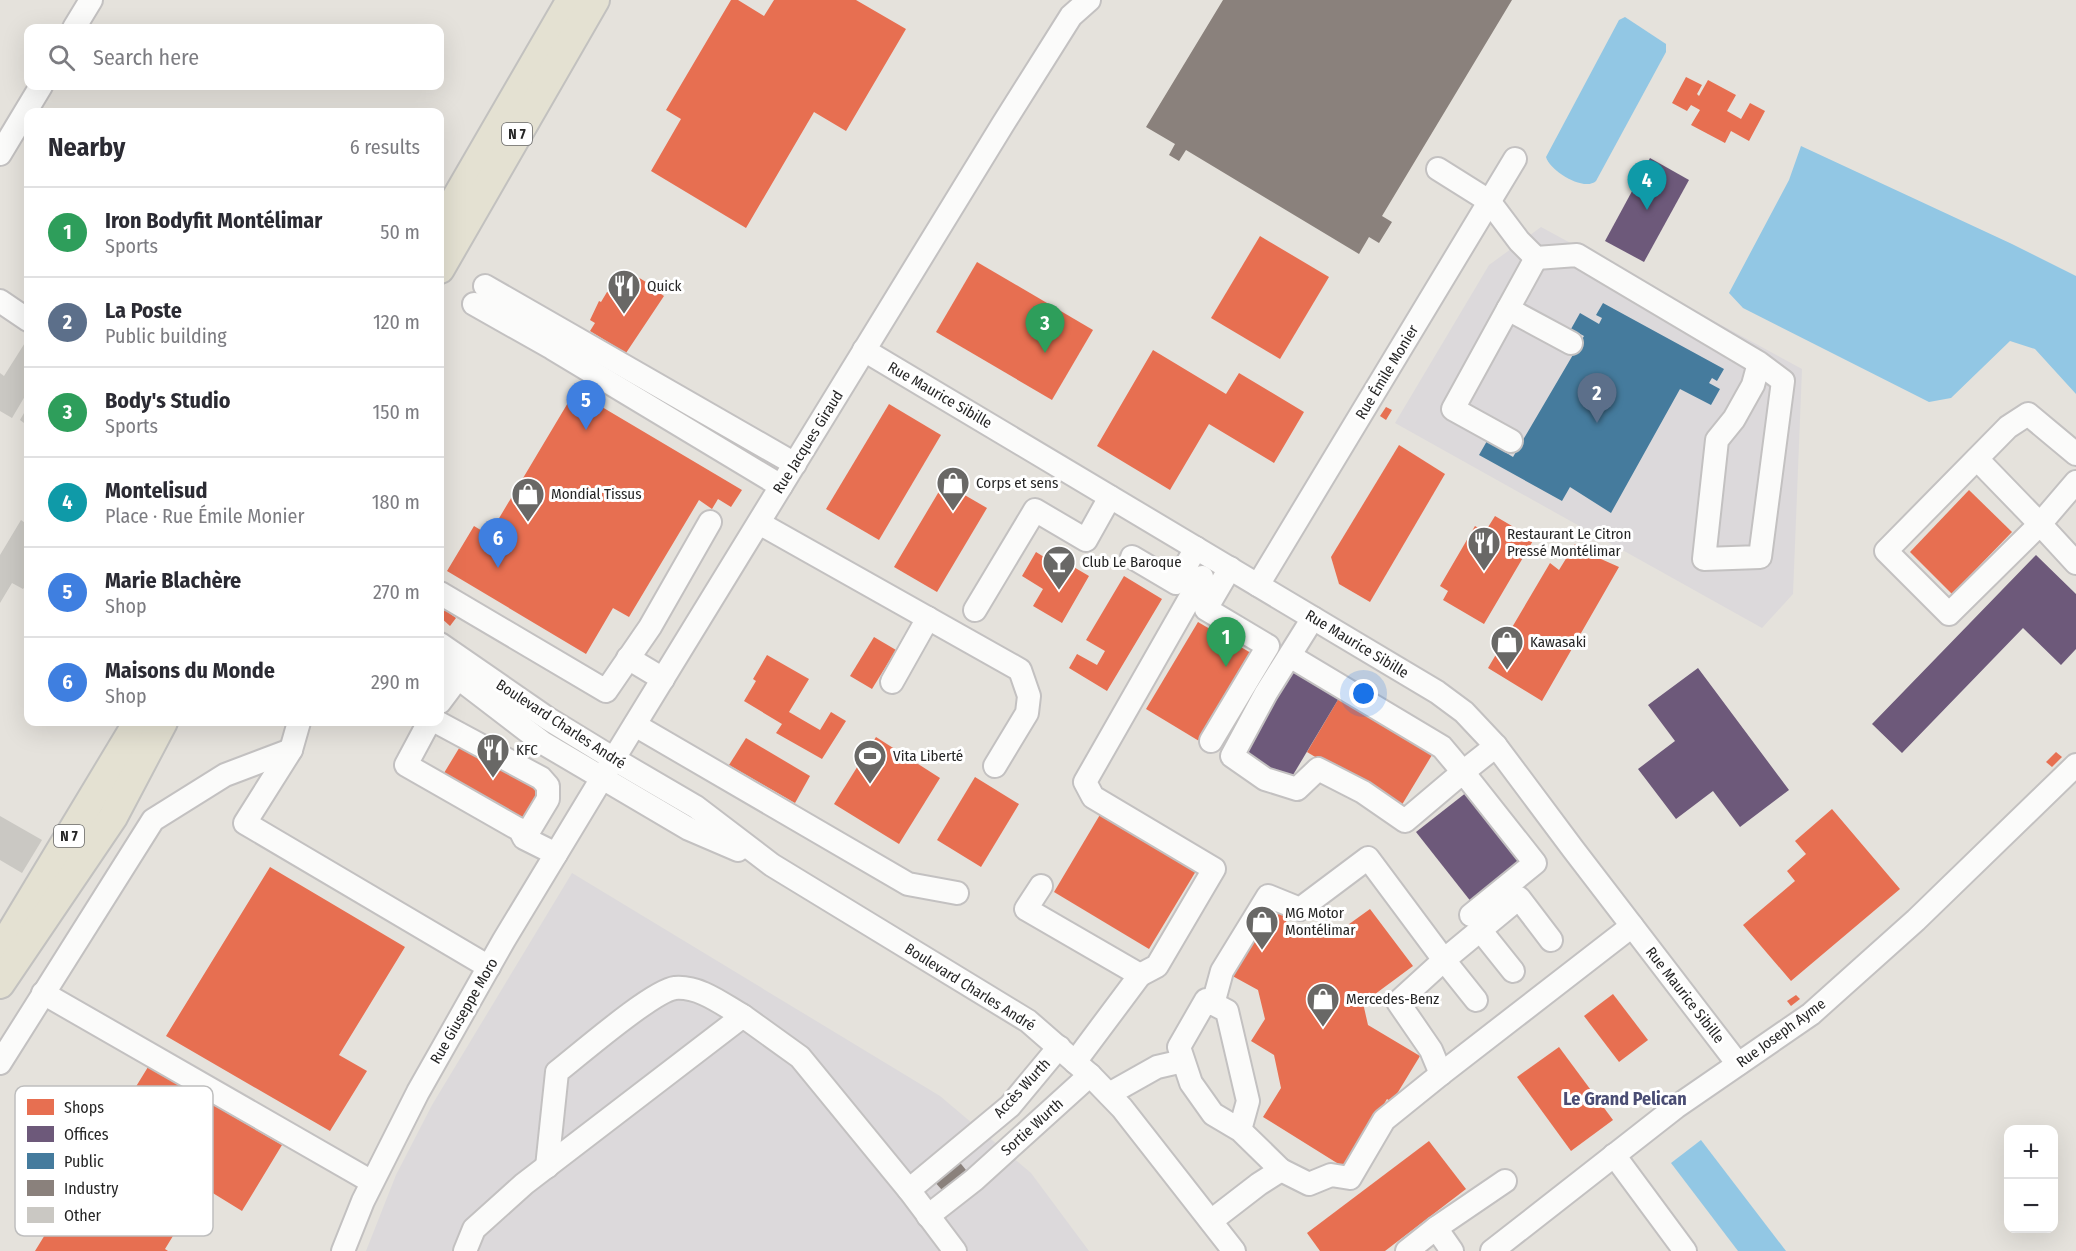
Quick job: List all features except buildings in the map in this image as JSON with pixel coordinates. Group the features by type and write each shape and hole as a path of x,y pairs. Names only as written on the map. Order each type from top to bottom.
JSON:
{"main road":[{"name":"N 7","path":"444,219 571,0"},
{"name":"N 7","path":"444,262 595,0"},
{"name":"N 7","path":"0,951 136,726"},
{"name":"N 7","path":"0,984 114,817 161,726"}],"street":[{"path":"76,24 91,0"},
{"name":"Rue Jacques Giraud","path":"608,769 1003,124 1071,16 1089,0"},
{"path":"27,108 38,90"},
{"path":"0,154 24,113"},
{"name":"Rue Émile Monier","path":"1258,585 1515,159"},
{"path":"1438,169 1490,201 1536,258"},
{"path":"1536,258 1577,255 1760,363 1783,381 1760,557 1704,559 1717,440 1734,419 1753,385 1760,363"},
{"path":"1511,441 1453,409 1536,258"},
{"path":"782,486 552,348 479,295 795,464"},
{"path":"0,302 24,317"},
{"path":"1508,309 1571,343"},
{"name":"Rue Maurice Sibille","path":"864,351 1437,692 1464,712 1496,746 1738,1064"},
{"path":"2076,454 2028,414 2008,427 1886,551 1949,614 2040,524 2076,482"},
{"path":"1977,459 2076,563"},
{"path":"975,610 1035,510 1086,540 1110,497"},
{"path":"444,595 606,691 650,627 710,522"},
{"path":"759,523 1020,670 1029,696 1027,713 995,766"},
{"path":"1132,557 1176,583 1196,548"},
{"path":"1211,741 1268,646 1206,609 1230,568"},
{"path":"1075,1061 1140,975 1157,966 1214,869 1093,797 1085,782 1202,577"},
{"path":"892,682 928,618"},
{"path":"1313,618 1266,693 1232,756 1265,779 1297,789 1318,769 1364,792 1405,821 1496,746"},
{"name":"Boulevard Charles André","path":"444,647 547,718 608,769 689,829 772,865"},
{"path":"1290,656 1442,747 1535,863 1476,923 1444,960 1398,1002 1431,1050 1441,1074"},
{"path":"628,658 663,679"},
{"name":"Boulevard Charles André","path":"444,667 543,743 696,807 772,865 1028,1022 1075,1061 1122,1108 1234,1251"},
{"path":"444,697 458,678"},
{"path":"634,725 908,884 957,893"},
{"path":"298,726 291,750 245,824 489,967"},
{"path":"427,726 406,765 520,830 524,837 556,854"},
{"path":"444,726 541,778 548,786 548,799 530,829 520,830"},
{"path":"0,1064 153,820 225,775 291,750"},
{"name":"Rue Joseph Ayme","path":"1492,1251 1676,1107 1811,1014 1916,920 2076,765"},
{"name":"Rue Giuseppe Moro","path":"343,1251 372,1182 418,1092 489,967 608,769"},
{"path":"1213,1004 1222,971 1268,896 1300,909 1368,858 1476,1000"},
{"path":"1041,886 1026,909 1140,975"},
{"path":"1476,923 1520,898 1551,940"},
{"path":"1476,923 1513,971"},
{"path":"1240,1130 1248,1101 1227,1011 1206,1000 1179,1047 1191,1083 1213,1114 1240,1130 1281,1170 1309,1184 1331,1175 1350,1178 1384,1120 1632,926"},
{"path":"547,1167 557,1072 652,998 674,988 701,992 743,1016 800,1057 956,1251"},
{"path":"43,993 205,1086"},
{"path":"465,1251 474,1229 547,1167 743,1016"},
{"name":"Accès Wurth","path":"909,1190 1010,1106 1075,1061"},
{"name":"Sortie Wurth","path":"928,1216 974,1180 1075,1061"},
{"path":"1109,1094 1157,1067 1183,1061"},
{"path":"213,1091 372,1182"},
{"path":"1614,1155 1685,1251"},
{"path":"1211,1221 1281,1170"},
{"path":"1407,1251 1436,1228 1505,1181"},
{"path":"1436,1228 1452,1251"}],"shaded area":[{"path":"1541,227 1802,369 1793,594 1762,628 1395,423 1489,265"},
{"path":"572,873 940,1096 1031,1173 1089,1251 366,1251 396,1175 432,1105"}],"water":[{"path":"1625,17 1666,44 1666,52 1596,181 1591,184 1576,182 1560,174 1546,157 1619,20"},
{"path":"1801,146 2076,276 2076,394 2035,349 2010,341 1951,398 1929,402 1743,308 1729,293 1789,180"},
{"path":"1701,1140 1786,1251 1738,1251 1671,1163"}],"place":[{"name":"Montelisud","path":"1647,210"},
{"name":"Quick","path":"624,315"},
{"name":"Body's Studio","path":"1045,353"},
{"name":"La Poste","path":"1597,423"},
{"name":"Marie Blachère","path":"586,430"},
{"name":"Corps et sens","path":"953,512"},
{"name":"Mondial Tissus","path":"528,523"},
{"name":"Maisons du Monde","path":"498,568"},
{"name":"Restaurant Le Citron Pressé Montélimar","path":"1484,572"},
{"name":"Club Le Baroque","path":"1059,591"},
{"name":"Iron Bodyfit Montélimar","path":"1226,667"},
{"name":"Kawasaki","path":"1507,671"},
{"name":"KFC","path":"493,779"},
{"name":"Vita Liberté","path":"870,785"},
{"name":"MG Motor Montélimar","path":"1262,951"},
{"name":"Mercedes-Benz","path":"1323,1028"}],"district":[{"name":"Le Grand Pelican","path":"1625,1099"}]}
